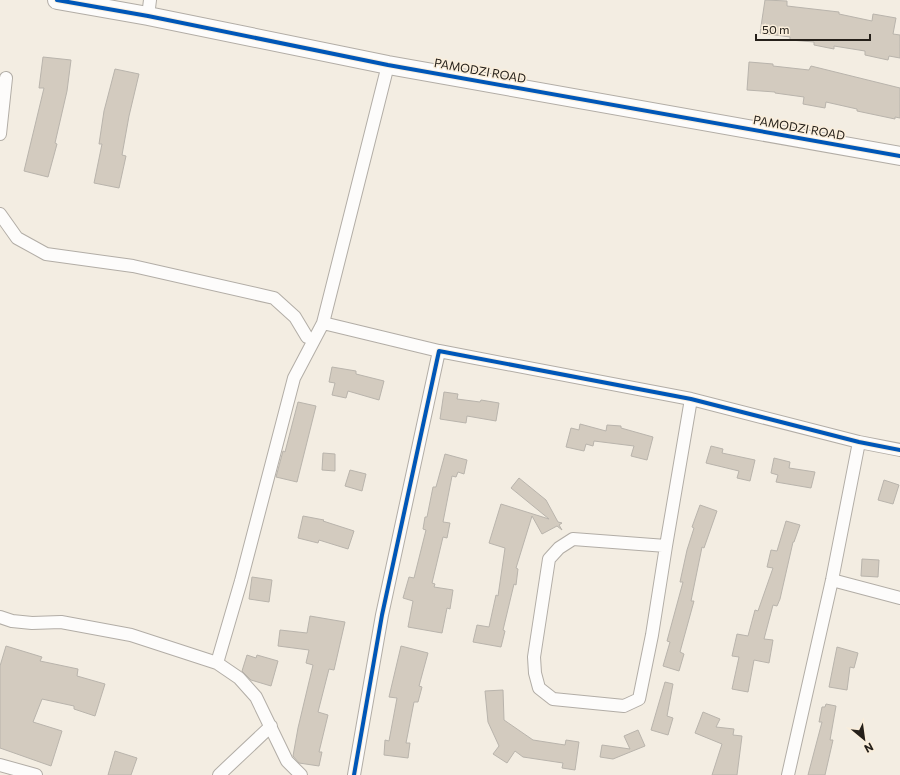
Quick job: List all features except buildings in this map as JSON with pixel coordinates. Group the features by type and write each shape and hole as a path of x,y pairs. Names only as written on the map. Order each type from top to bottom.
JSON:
{"street":[{"name":"PAMODZI ROAD","path":"57,0 149,8 388,64 900,156"},
{"path":"217,663 241,581 294,378 323,323 388,64"},
{"path":"0,134 6,78"},
{"path":"0,214 17,238 46,254 133,266 274,298 295,318 307,337"},
{"path":"323,323 439,351 691,399 859,442 900,450"},
{"path":"354,775 382,615 439,351"},
{"path":"666,546 573,539 559,548 549,559 534,657 538,688 553,699 624,706 639,699 652,635 691,399"},
{"path":"788,775 832,580 859,442"},
{"path":"832,580 900,598"},
{"path":"0,618 32,623 61,622 131,635 217,663 239,678 256,697 287,761 301,775"},
{"path":"219,775 271,726"},
{"path":"0,766 36,775"}],"cycle path":[{"path":"57,0 148,16 388,65 900,156"},
{"path":"354,775 382,615 439,351 691,399 859,442 900,450"}]}
